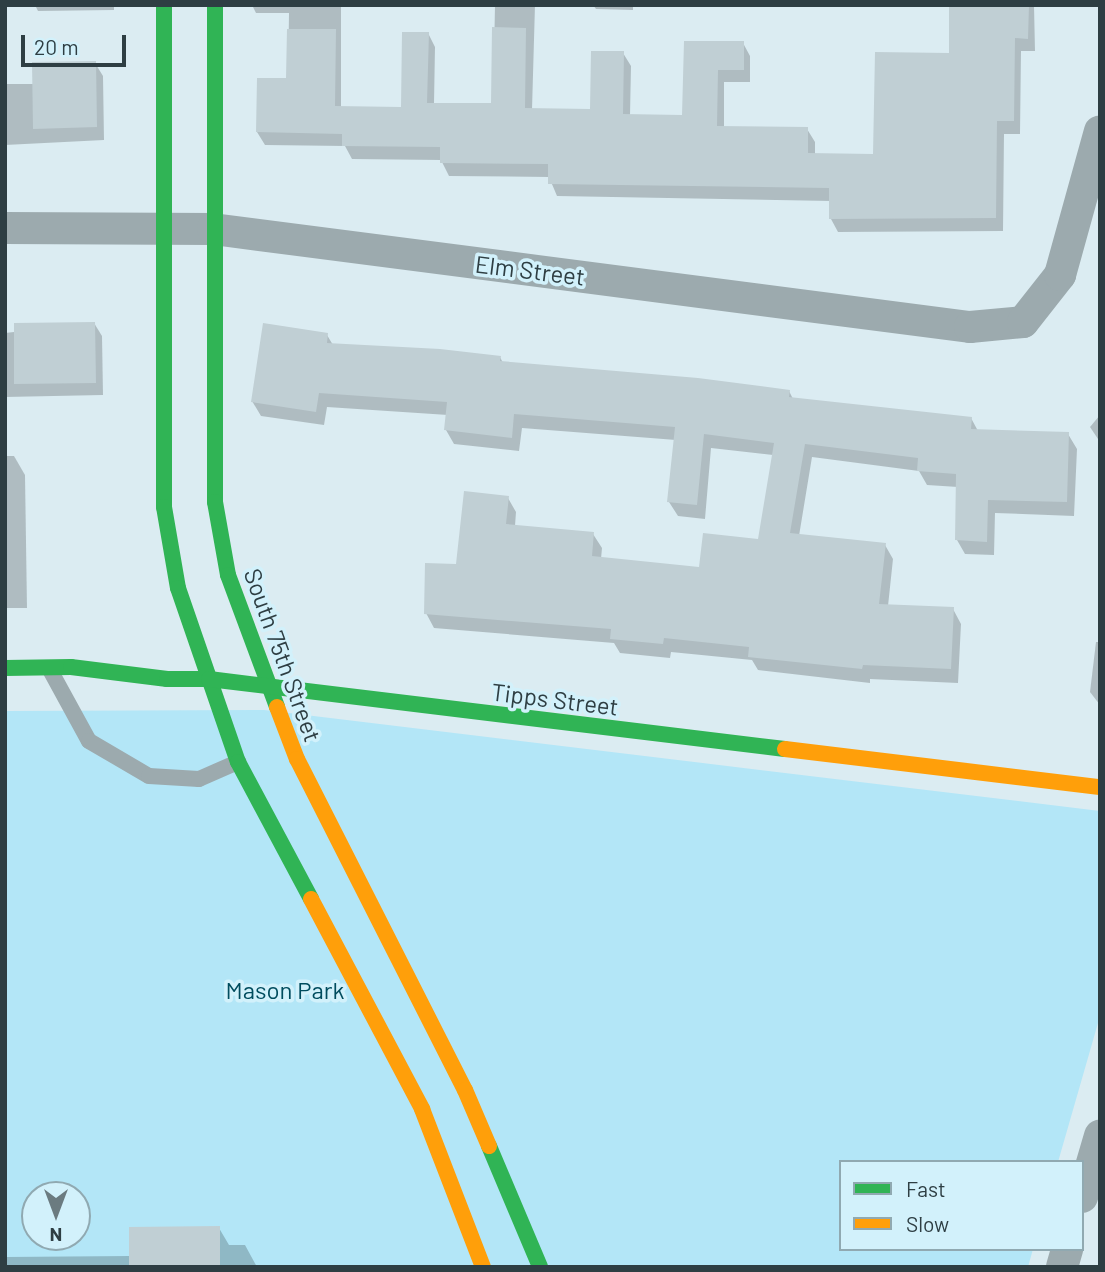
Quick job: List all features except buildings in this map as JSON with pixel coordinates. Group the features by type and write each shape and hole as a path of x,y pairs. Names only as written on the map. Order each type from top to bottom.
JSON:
{"main road":[{"path":"164,5 164,507 178,588 238,762 422,1109 483,1267"},
{"name":"South 75th Street","path":"215,5 215,502 228,575 302,770 465,1090 540,1267"},
{"name":"Tipps Street","path":"5,668 49,667 209,679 1100,787"}],"street":[{"name":"Elm Street","path":"5,228 213,229 971,327 1023,322 1060,275 1100,131"},
{"path":"1084,1190 1100,1136"}],"lane":[{"path":"49,667 89,741 149,776 199,779 238,762"}],"green space":[{"name":"Mason Park","path":"264,710 1100,811 1100,1016 1059,1160 839,1160 839,1251 1032,1251 1028,1267 5,1267 5,711"}],"traffic: fast":[{"path":"164,5 164,507 178,588 238,762 311,899"},
{"path":"215,5 215,502 228,575 277,707"},
{"path":"5,668 71,667 167,679 209,679 785,749"},
{"path":"489,1146 540,1267"}],"traffic: slow":[{"path":"277,707 297,759 465,1090 489,1146"},
{"path":"785,749 1100,787"},
{"path":"311,899 422,1109 483,1267"}]}
